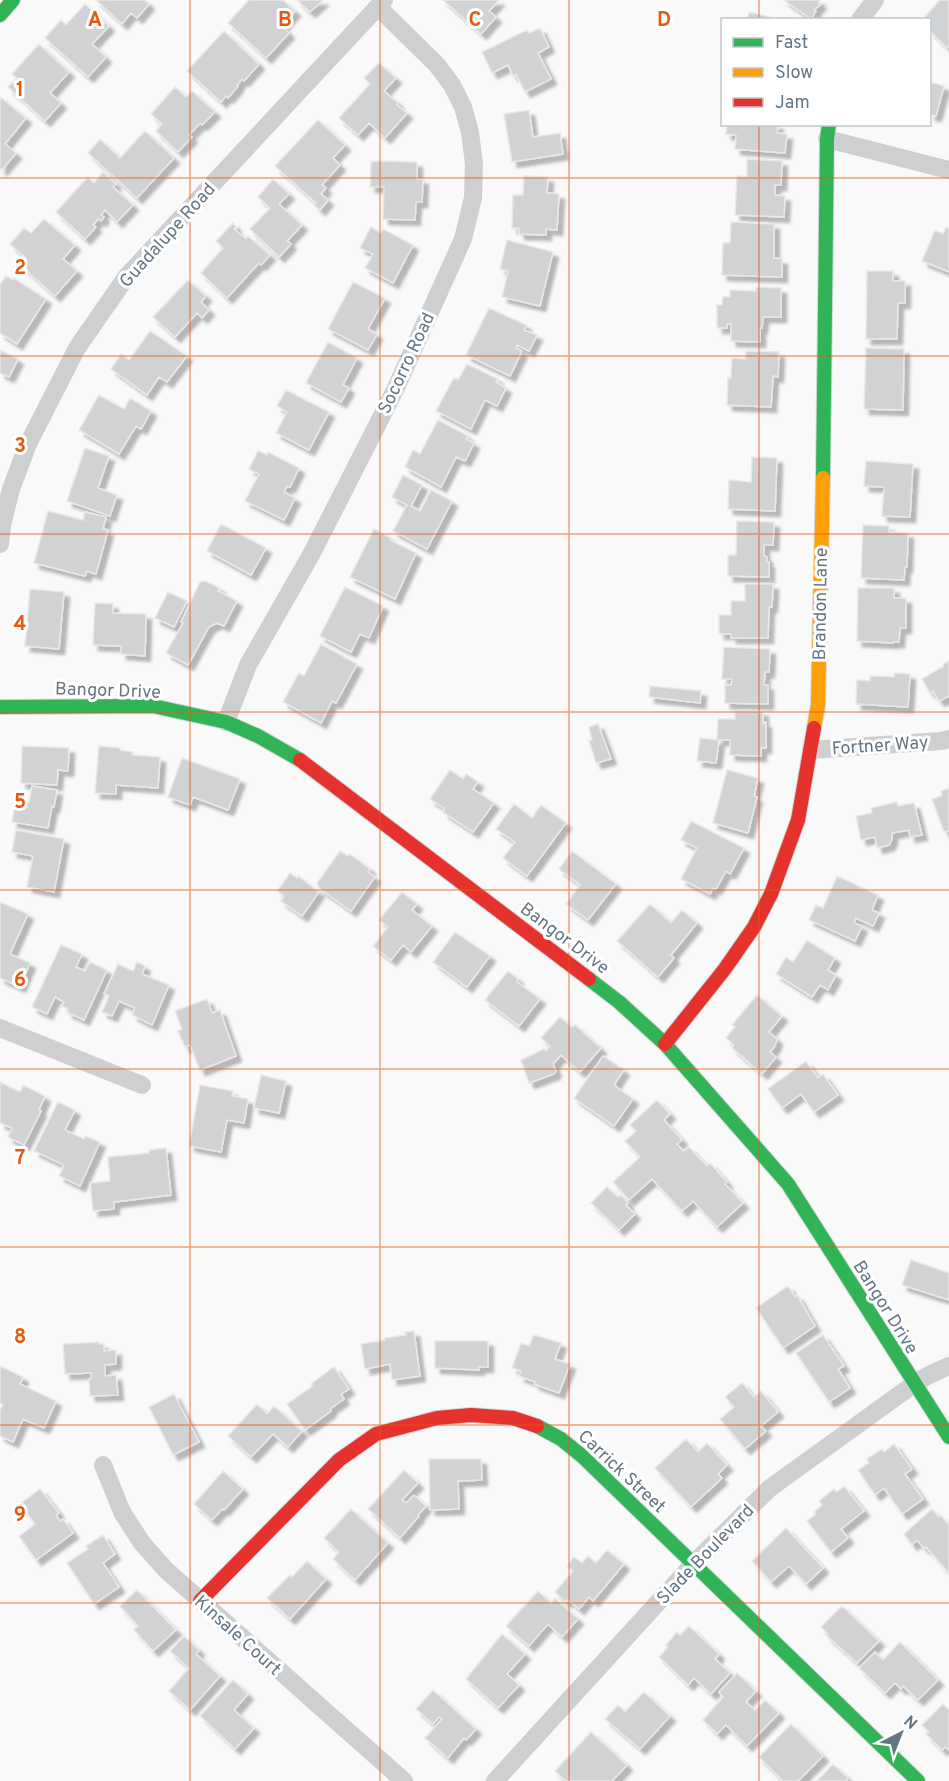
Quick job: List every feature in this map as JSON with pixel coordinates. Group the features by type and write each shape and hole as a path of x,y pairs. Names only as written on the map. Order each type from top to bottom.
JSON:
{"street":[{"path":"0,15 13,0"},
{"path":"862,18 875,0"},
{"name":"Guadalupe Road","path":"0,544 11,489 28,444 77,348 127,276 381,3"},
{"name":"Socorro Road","path":"226,723 248,665 312,553 395,390 464,239 473,198 474,164 470,132 463,107 452,85 437,65 381,3"},
{"path":"828,132 949,170"},
{"name":"Brandon Lane","path":"665,1044 724,970 754,927 771,894 798,820 811,750 818,705 828,132"},
{"name":"Bangor Drive","path":"0,707 153,706 226,723 258,736 291,754 326,779 619,1002 665,1044 788,1184 949,1437"},
{"name":"Fortner Way","path":"811,750 949,739"},
{"path":"0,1028 142,1085"},
{"name":"Slade Boulevard","path":"503,1778 694,1563 770,1488 914,1384 949,1366"},
{"name":"Carrick Street","path":"200,1601 339,1460 376,1434 437,1418 471,1415 513,1418 537,1426 561,1439 582,1456 918,1781"},
{"name":"Kinsale Court","path":"103,1465 122,1512 142,1543 166,1570 404,1781"}],"building":[{"path":"96,0 145,0 149,4 137,18 131,13 122,24"},
{"path":"249,0 283,0 295,11 282,26 289,33 266,58 228,23"},
{"path":"297,0 323,0 310,12"},
{"path":"443,0 499,0 489,11 496,17 481,34"},
{"path":"784,0 820,0 818,3 821,4 810,18"},
{"path":"940,0 949,0 949,46 947,48 931,32 931,18 924,18"},
{"path":"85,4 109,26 92,44 106,57 88,77 45,38 61,20 66,25"},
{"path":"749,12 772,18 748,18"},
{"path":"540,28 549,47 538,53 551,79 525,92 516,74 513,76 508,65 492,73 482,52 527,30 529,33"},
{"path":"224,31 259,64 244,81 242,79 228,98 226,96 221,102 187,71"},
{"path":"39,44 69,72 50,93 61,103 45,121 8,87 17,78 12,74"},
{"path":"379,63 396,78 384,91 407,113 385,138 369,123 358,135 339,118 370,84 364,78"},
{"path":"931,82 944,86 936,116 931,115"},
{"path":"175,87 186,97 192,91 215,112 202,125 200,123 189,135 192,137 178,152 156,131 162,124 151,114"},
{"path":"0,97 26,118 5,144 16,153 2,170 0,168"},
{"path":"529,110 533,137 560,133 563,154 512,162 504,114"},
{"path":"318,120 345,145 333,158 340,165 322,185 326,188 321,194 328,200 320,210 314,205 316,203 275,166"},
{"path":"727,126 778,126 777,133 787,134 785,153 735,149 736,135 726,134"},
{"path":"145,131 174,158 137,198 88,153 100,139 120,158"},
{"path":"747,159 782,161 781,185 775,185 775,195 785,196 784,217 735,215 737,176 747,177"},
{"path":"371,162 417,162 417,179 423,179 422,202 416,202 415,220 383,219 384,187 370,187"},
{"path":"103,172 116,184 113,187 133,205 117,222 105,210 101,215 104,217 101,221 98,219 93,225 96,227 85,239 56,212 88,177 94,183"},
{"path":"524,176 548,177 547,193 559,194 557,230 546,229 546,235 519,234 519,228 512,228 513,195 523,195"},
{"path":"273,179 289,194 279,204 302,225 287,241 291,244 279,257 250,229 270,208 258,197"},
{"path":"44,219 75,245 63,259 77,271 55,296 19,264 25,257 10,244 24,228 31,233"},
{"path":"731,222 774,224 774,258 782,259 782,277 722,275 723,243 730,243"},
{"path":"233,223 236,227 234,229 246,239 248,236 270,255 261,265 259,263 227,298 201,273 223,248 216,241"},
{"path":"371,227 381,233 383,229 413,245 393,283 365,268 373,254 360,248"},
{"path":"946,227 949,229 949,272 922,261 935,230 943,234"},
{"path":"507,240 553,252 540,306 502,297 508,271 500,269"},
{"path":"867,271 893,271 893,281 905,281 905,303 898,303 897,339 866,339"},
{"path":"6,276 13,280 14,278 46,299 17,344 0,333 0,285"},
{"path":"188,280 206,296 201,302 209,310 202,318 197,313 175,337 153,317"},
{"path":"353,282 385,298 368,329 377,334 368,350 328,329"},
{"path":"756,287 781,288 781,317 763,317 760,342 731,341 731,324 727,324 727,328 717,328 717,305 722,305 723,297 730,297 730,290 756,291"},
{"path":"489,308 526,325 524,330 537,335 529,351 517,345 516,348 522,351 510,376 466,355"},
{"path":"150,331 187,356 167,382 159,377 147,395 111,369 121,354 129,360"},
{"path":"328,342 357,358 343,385 349,388 341,402 306,383"},
{"path":"866,348 904,349 903,410 864,409"},
{"path":"0,350 18,359 9,377 0,373"},
{"path":"746,351 779,352 778,377 773,376 771,407 727,405 728,378 731,378 732,358 745,359"},
{"path":"467,364 498,379 496,382 506,388 497,406 485,400 471,429 436,411 454,378 458,380"},
{"path":"286,390 329,412 309,450 276,433 287,412 277,406"},
{"path":"99,395 124,409 130,398 151,411 141,429 136,426 119,454 79,430"},
{"path":"438,420 468,436 466,439 474,443 465,461 456,457 441,487 405,467 413,450 420,454"},
{"path":"85,448 109,456 98,488 117,495 110,516 67,501"},
{"path":"258,451 267,455 268,452 299,468 290,487 287,486 284,492 295,498 284,520 245,501 259,474 249,469"},
{"path":"752,457 777,458 775,511 728,509 729,480 751,482"},
{"path":"866,461 913,464 910,517 882,516 884,487 864,486"},
{"path":"403,475 422,485 411,506 420,511 431,490 452,501 427,549 393,531 407,505 392,497"},
{"path":"48,511 83,520 85,512 106,517 103,529 108,530 96,574 87,571 85,576 34,563"},
{"path":"737,521 774,522 773,545 764,545 764,556 769,562 769,577 728,576 728,555 736,555"},
{"path":"221,524 266,548 251,575 207,551"},
{"path":"863,525 889,526 889,532 908,533 907,567 905,567 904,580 861,578"},
{"path":"374,529 416,553 395,599 350,577"},
{"path":"205,581 220,588 218,591 237,601 224,626 217,623 209,627 188,665 166,653 183,623 181,622 200,582"},
{"path":"745,584 773,584 772,607 769,607 768,638 731,638 731,634 719,634 719,615 731,615 731,601 745,601"},
{"path":"345,587 383,606 369,638 360,634 351,652 320,636"},
{"path":"858,588 894,588 894,598 906,598 906,628 900,628 899,642 857,641"},
{"path":"30,589 64,592 59,649 25,646"},
{"path":"168,592 187,601 174,627 155,618"},
{"path":"95,603 113,604 113,613 146,614 145,656 121,654 121,646 93,645"},
{"path":"321,644 357,664 336,703 332,701 321,723 283,702 299,673 304,676"},
{"path":"724,647 770,649 769,672 765,672 764,685 768,685 768,704 725,703 725,685 731,685 732,679 722,679"},
{"path":"949,661 949,696 939,701 933,691 930,693 922,679"},
{"path":"895,673 910,674 908,707 856,704 857,680 870,681 870,676 894,677"},
{"path":"650,686 701,691 700,703 649,697"},
{"path":"735,711 763,711 763,723 766,722 766,748 761,748 761,756 730,755 730,740 717,740 718,719 735,719"},
{"path":"598,724 611,759 596,763 589,741 592,740 589,727"},
{"path":"700,738 719,740 716,763 697,761"},
{"path":"22,746 69,748 68,771 58,770 57,785 21,783"},
{"path":"99,746 120,748 120,750 133,752 132,755 160,757 158,788 116,785 116,794 95,793"},
{"path":"182,758 240,779 228,810 193,797 190,805 168,797"},
{"path":"450,770 463,779 466,774 478,782 473,789 494,803 473,832 443,812 445,809 430,799"},
{"path":"727,770 758,778 754,796 757,797 748,833 713,823"},
{"path":"32,786 57,790 48,828 12,822 16,800 29,802"},
{"path":"949,788 949,831 944,832 932,799 942,796 941,791"},
{"path":"897,802 898,806 914,803 922,835 910,837 909,830 892,833 889,845 877,848 875,837 861,840 856,816 872,813 871,808"},
{"path":"514,804 532,818 541,805 566,823 527,876 503,858 515,842 496,829"},
{"path":"691,821 744,848 730,874 726,871 716,889 713,888 710,894 681,879 697,848 681,840"},
{"path":"16,830 64,839 54,892 27,887 33,856 12,852"},
{"path":"340,851 348,856 350,854 370,869 368,872 375,877 351,911 319,888 317,883"},
{"path":"572,851 616,884 588,920 566,904 580,885 559,869"},
{"path":"290,873 297,878 298,876 319,892 302,916 281,901 284,896 277,891"},
{"path":"837,876 878,895 872,910 879,913 873,926 856,918 854,923 862,926 855,941 809,920 816,905 823,908"},
{"path":"402,892 417,904 412,910 432,926 411,952 403,945 391,960 373,946 388,927 379,920"},
{"path":"0,902 28,914 10,954 30,963 20,987 0,978"},
{"path":"650,904 671,923 682,910 697,923 671,955 674,958 658,977 617,941"},
{"path":"455,932 490,956 467,987 433,962"},
{"path":"807,940 835,958 828,970 836,975 828,990 820,985 812,997 776,974 786,957 793,962"},
{"path":"61,945 82,954 76,967 85,971 90,962 107,970 84,1020 67,1012 68,1009 62,1006 64,1002 55,997 47,1014 32,1007"},
{"path":"137,962 145,966 142,974 169,985 152,1025 132,1015 135,1008 119,1001 112,1016 102,1012 109,996 104,994 118,964 133,971"},
{"path":"508,971 518,979 517,982 540,999 519,1026 485,1000"},
{"path":"757,995 782,1016 769,1032 777,1039 770,1052 776,1057 762,1074 732,1048 734,1045 726,1038 735,1027 732,1025"},
{"path":"207,999 212,1013 220,1010 236,1056 200,1070 190,1045 185,1047 178,1031 182,1029 175,1011"},
{"path":"560,1017 572,1027 575,1025 601,1048 580,1072 561,1055 553,1064 556,1071 554,1074 529,1083 521,1060 544,1049 546,1051 550,1046 541,1038"},
{"path":"603,1056 624,1070 614,1085 633,1099 614,1126 574,1098"},
{"path":"806,1061 818,1078 823,1074 838,1095 814,1112 801,1094 782,1108 768,1089"},
{"path":"261,1075 286,1081 279,1113 254,1108"},
{"path":"0,1082 20,1092 23,1085 45,1096 39,1110 41,1111 24,1145 8,1137 12,1128 0,1123"},
{"path":"200,1085 233,1091 232,1096 248,1099 244,1123 227,1120 221,1152 189,1146"},
{"path":"657,1100 670,1114 664,1120 682,1140 677,1144 684,1151 689,1147 707,1166 710,1163 743,1203 717,1227 693,1201 682,1211 652,1179 629,1200 613,1182 640,1157 625,1141 636,1131 630,1125"},
{"path":"58,1102 75,1110 65,1130 84,1139 85,1136 100,1142 80,1186 59,1176 64,1165 34,1151"},
{"path":"166,1148 171,1195 114,1202 114,1209 93,1211 90,1183 110,1181 108,1157 149,1153 149,1150"},
{"path":"607,1187 618,1197 621,1195 628,1203 626,1205 635,1214 619,1230 591,1203"},
{"path":"911,1260 949,1273 949,1300 902,1285"},
{"path":"788,1286 795,1297 797,1295 815,1326 783,1348 756,1308"},
{"path":"414,1331 420,1376 392,1380 390,1364 365,1369 361,1344 406,1335 405,1332"},
{"path":"534,1335 561,1343 555,1359 570,1364 559,1393 534,1384 535,1382 519,1376 521,1371 512,1368 521,1343 529,1346"},
{"path":"823,1335 844,1366 838,1369 850,1388 829,1402 796,1353"},
{"path":"435,1341 488,1341 488,1367 479,1367 479,1370 435,1368"},
{"path":"99,1342 99,1344 104,1344 104,1351 116,1350 116,1364 105,1365 105,1376 116,1375 118,1395 90,1396 91,1373 65,1374 63,1344"},
{"path":"0,1366 23,1377 20,1384 56,1401 44,1428 23,1419 13,1442 0,1436 0,1410 3,1405 0,1403"},
{"path":"334,1367 349,1389 341,1394 344,1399 305,1430 287,1404 313,1386 311,1384"},
{"path":"742,1383 754,1397 761,1391 778,1412 761,1426 766,1431 745,1449 720,1419 734,1407 725,1397"},
{"path":"174,1394 199,1442 173,1455 149,1407"},
{"path":"257,1404 267,1414 274,1406 302,1431 288,1447 273,1434 251,1457 228,1436"},
{"path":"686,1439 698,1452 707,1443 727,1465 718,1474 722,1478 691,1507 655,1468"},
{"path":"894,1444 912,1469 905,1474 923,1499 902,1514 884,1488 875,1495 858,1470 869,1463 867,1459 882,1449 884,1452"},
{"path":"429,1459 481,1459 482,1480 458,1481 459,1509 430,1510"},
{"path":"404,1470 418,1483 402,1500 406,1503 414,1495 426,1506 400,1538 368,1509"},
{"path":"223,1471 243,1489 212,1520 194,1504"},
{"path":"844,1486 864,1511 841,1529 848,1538 831,1552 807,1521 822,1505 819,1501 834,1489 837,1492"},
{"path":"40,1489 59,1513 56,1515 60,1521 63,1519 73,1533 36,1560 19,1536 35,1524 20,1504"},
{"path":"351,1509 388,1543 355,1580 333,1559 339,1552 324,1538"},
{"path":"932,1509 939,1517 949,1522 949,1573 926,1547 924,1548 917,1540 912,1545 904,1534"},
{"path":"786,1528 823,1568 806,1584 789,1566 771,1582 752,1561"},
{"path":"103,1535 115,1554 103,1563 119,1587 94,1604 67,1563 88,1549 86,1546"},
{"path":"607,1550 624,1564 593,1601 589,1597 579,1609 568,1600 566,1602 555,1592 573,1571 567,1566 574,1557 582,1563 588,1556 596,1563"},
{"path":"307,1561 326,1579 290,1619 267,1598"},
{"path":"137,1590 176,1630 153,1651 134,1630 138,1626 120,1606"},
{"path":"538,1591 551,1603 555,1598 578,1619 562,1637 548,1624 529,1646 506,1626"},
{"path":"842,1606 879,1641 857,1663 826,1635 828,1634 821,1627"},
{"path":"689,1626 719,1654 715,1659 730,1673 711,1694 694,1678 688,1685 659,1657 677,1632 680,1635"},
{"path":"502,1634 525,1654 507,1674 519,1685 498,1708 466,1679"},
{"path":"184,1636 199,1650 196,1654 220,1676 190,1710 169,1691 189,1668 170,1651"},
{"path":"900,1642 938,1680 918,1700 903,1686 901,1689 895,1683 885,1693 859,1668 875,1652 883,1660"},
{"path":"737,1673 756,1691 746,1702 755,1710 765,1700 779,1713 747,1746 726,1725 717,1734 703,1720 723,1697 719,1692"},
{"path":"233,1680 248,1694 234,1710 254,1728 235,1749 200,1716"},
{"path":"433,1690 476,1729 466,1740 464,1738 448,1758 425,1738 442,1719 439,1717 433,1724 416,1709"},
{"path":"644,1692 670,1716 640,1749 605,1719 618,1705 625,1712"},
{"path":"943,1704 949,1710 949,1750 945,1747 942,1750 926,1734 929,1732 922,1725"},
{"path":"791,1724 823,1756 798,1781 783,1781 759,1757"},
{"path":"591,1732 627,1765 612,1781 566,1781 555,1771"},
{"path":"833,1764 848,1778 846,1781 817,1781"}],"traffic: fast":[{"path":"0,15 13,0"},
{"path":"823,478 829,126"},
{"path":"0,707 153,706 226,722 258,736 300,760"},
{"path":"589,979 619,1002 665,1044 788,1184 949,1437"},
{"path":"537,1426 561,1439 582,1456 918,1781"}],"traffic: slow":[{"path":"814,728 818,705 823,478"}],"traffic: jam":[{"path":"665,1044 724,970 754,927 771,894 798,820 814,728"},
{"path":"300,760 589,979"},
{"path":"200,1601 339,1460 376,1434 437,1418 471,1415 513,1418 537,1426"}]}
